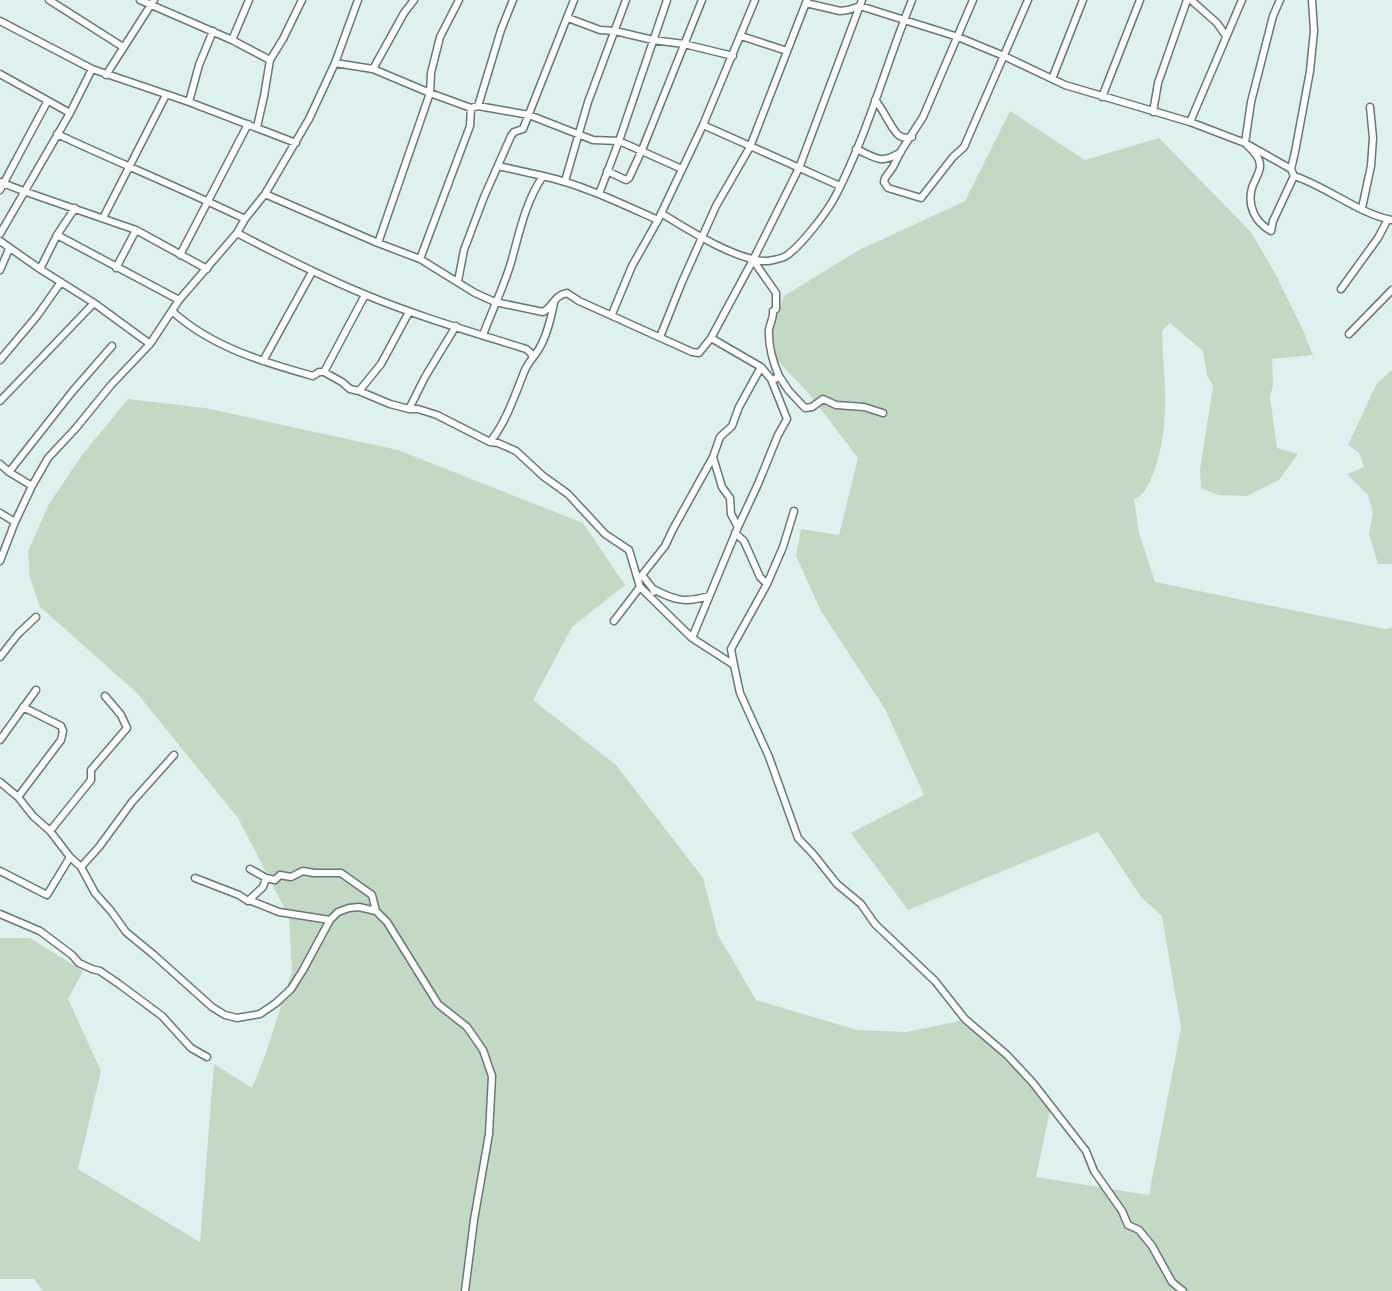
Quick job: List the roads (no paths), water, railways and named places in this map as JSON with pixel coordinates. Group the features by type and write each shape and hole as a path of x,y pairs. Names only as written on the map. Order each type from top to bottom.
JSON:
{"street":[{"path":"49,0 123,47"},
{"path":"140,0 153,3 270,60"},
{"path":"232,40 249,0"},
{"path":"257,128 270,60 283,40 302,0"},
{"path":"0,561 15,522 48,458 76,428 111,385 150,344 180,300 237,233 244,219 266,194 309,119 335,62 358,0"},
{"path":"372,69 404,13 414,0"},
{"path":"378,243 430,93 431,73 440,37 459,0"},
{"path":"420,259 470,126 474,107 513,0"},
{"path":"458,281 464,250 484,197 511,136 514,132 522,130 529,115 574,0"},
{"path":"565,181 588,102 626,0"},
{"path":"599,194 667,0"},
{"path":"607,171 628,180 642,150 702,0"},
{"path":"612,314 632,266 659,217 703,125 755,0"},
{"path":"498,166 565,181 659,217 753,260 768,260 786,256 819,222 840,186 875,100 912,0"},
{"path":"973,0 923,117 912,137 901,151 897,161 884,178 888,188 922,198 953,157 964,147 1028,0"},
{"path":"1052,79 1083,0"},
{"path":"1102,97 1140,0"},
{"path":"1154,112 1158,84 1187,0"},
{"path":"1191,0 1217,23 1226,36"},
{"path":"1190,122 1242,0"},
{"path":"1245,143 1251,102 1272,20 1280,0"},
{"path":"1245,143 1257,155 1260,165 1252,189 1254,212 1258,222 1271,231 1273,221 1294,176 1291,169 1310,71 1314,31 1312,0"},
{"path":"660,337 716,206 750,147 807,1 840,11 848,10 861,3 904,20 958,37 1065,85 1190,122 1245,143 1291,169"},
{"path":"106,75 153,3"},
{"path":"266,194 378,243 420,259 475,293 495,302 543,312 547,310 558,296 567,293 579,301 612,314 692,352 699,353 711,338 799,168 861,3"},
{"path":"568,18 600,30 684,44 733,56"},
{"path":"0,22 106,75 188,102 296,143"},
{"path":"188,102 213,31"},
{"path":"741,36 787,51"},
{"path":"335,62 372,69 430,93 474,107 529,115 578,135 601,141 619,141 682,169"},
{"path":"0,234 26,192 92,69"},
{"path":"1,77 70,113"},
{"path":"103,218 166,95"},
{"path":"875,100 887,115 897,135 902,138 912,137"},
{"path":"0,190 2,183 47,102"},
{"path":"1362,208 1371,166 1373,138 1370,107"},
{"path":"180,255 248,124"},
{"path":"703,125 840,186"},
{"path":"57,134 244,219"},
{"path":"856,148 882,160 888,160 901,151"},
{"path":"483,335 512,258 533,191 543,176"},
{"path":"1294,176 1390,220 1341,289"},
{"path":"2,183 136,230 206,268"},
{"path":"40,269 57,235 75,208"},
{"path":"116,268 136,230"},
{"path":"237,233 312,272 365,295 409,312 526,349 532,356"},
{"path":"57,235 116,268 180,300"},
{"path":"0,242 94,303 150,344"},
{"path":"0,270 9,249"},
{"path":"753,260 776,293 776,309 773,310 774,316 771,320 769,331 774,366 789,391 805,408 812,407 823,399 836,405 864,407 883,413"},
{"path":"263,361 312,272"},
{"path":"0,360 37,316 62,282"},
{"path":"1349,334 1392,290"},
{"path":"324,372 365,295"},
{"path":"490,442 500,428 532,356 540,348 550,322 554,302"},
{"path":"0,401 94,303"},
{"path":"173,312 185,323 220,345 263,361 313,376 319,372 324,372 350,389 390,404 409,409 418,409 437,415 490,442 498,443 516,451 543,476 568,494 605,534 629,550 640,578 640,587 614,621"},
{"path":"359,391 381,364 409,312"},
{"path":"409,409 418,390 456,326"},
{"path":"692,638 786,418 772,381 760,367 711,338"},
{"path":"9,472 72,392 112,346"},
{"path":"640,578 665,546 714,457 720,437 732,426 739,407 760,367"},
{"path":"772,381 779,376"},
{"path":"714,457 722,488 730,498 731,514 737,530 760,577 767,584"},
{"path":"0,464 32,486"},
{"path":"794,511 783,547 767,584 731,649 740,693 769,757 798,838 837,884 861,904 876,924 935,981 965,1019 1007,1055 1033,1083 1086,1151 1094,1171 1122,1210 1128,1225 1139,1230 1152,1246 1172,1282 1183,1291"},
{"path":"0,513 15,522"},
{"path":"640,578 669,598 693,601 710,596"},
{"path":"640,587 692,638 734,665"},
{"path":"654,589 656,603"},
{"path":"0,658 18,634 36,617"},
{"path":"0,740 36,690"},
{"path":"50,831 91,780 91,770 127,728 121,715 105,696"},
{"path":"18,797 61,740 63,731 61,726 23,707"},
{"path":"81,866 99,847 132,802 174,755"},
{"path":"0,782 18,797 32,816 50,831 70,857 81,866 95,893 126,932 212,1006 226,1015 237,1018 260,1014 276,1003 290,989 303,970 330,920 338,912 359,907 376,911"},
{"path":"0,871 47,895 70,857"},
{"path":"250,869 266,878 275,880 280,875 291,877 304,871 341,873 372,895 376,911 387,922 438,1004 467,1027 483,1050 492,1076 489,1134 474,1220 465,1291"},
{"path":"195,878 279,912 330,920"},
{"path":"249,900 263,888 266,878"},
{"path":"0,914 40,932 80,963 92,970 100,971 119,984 162,1016 192,1048 207,1057"}]}
